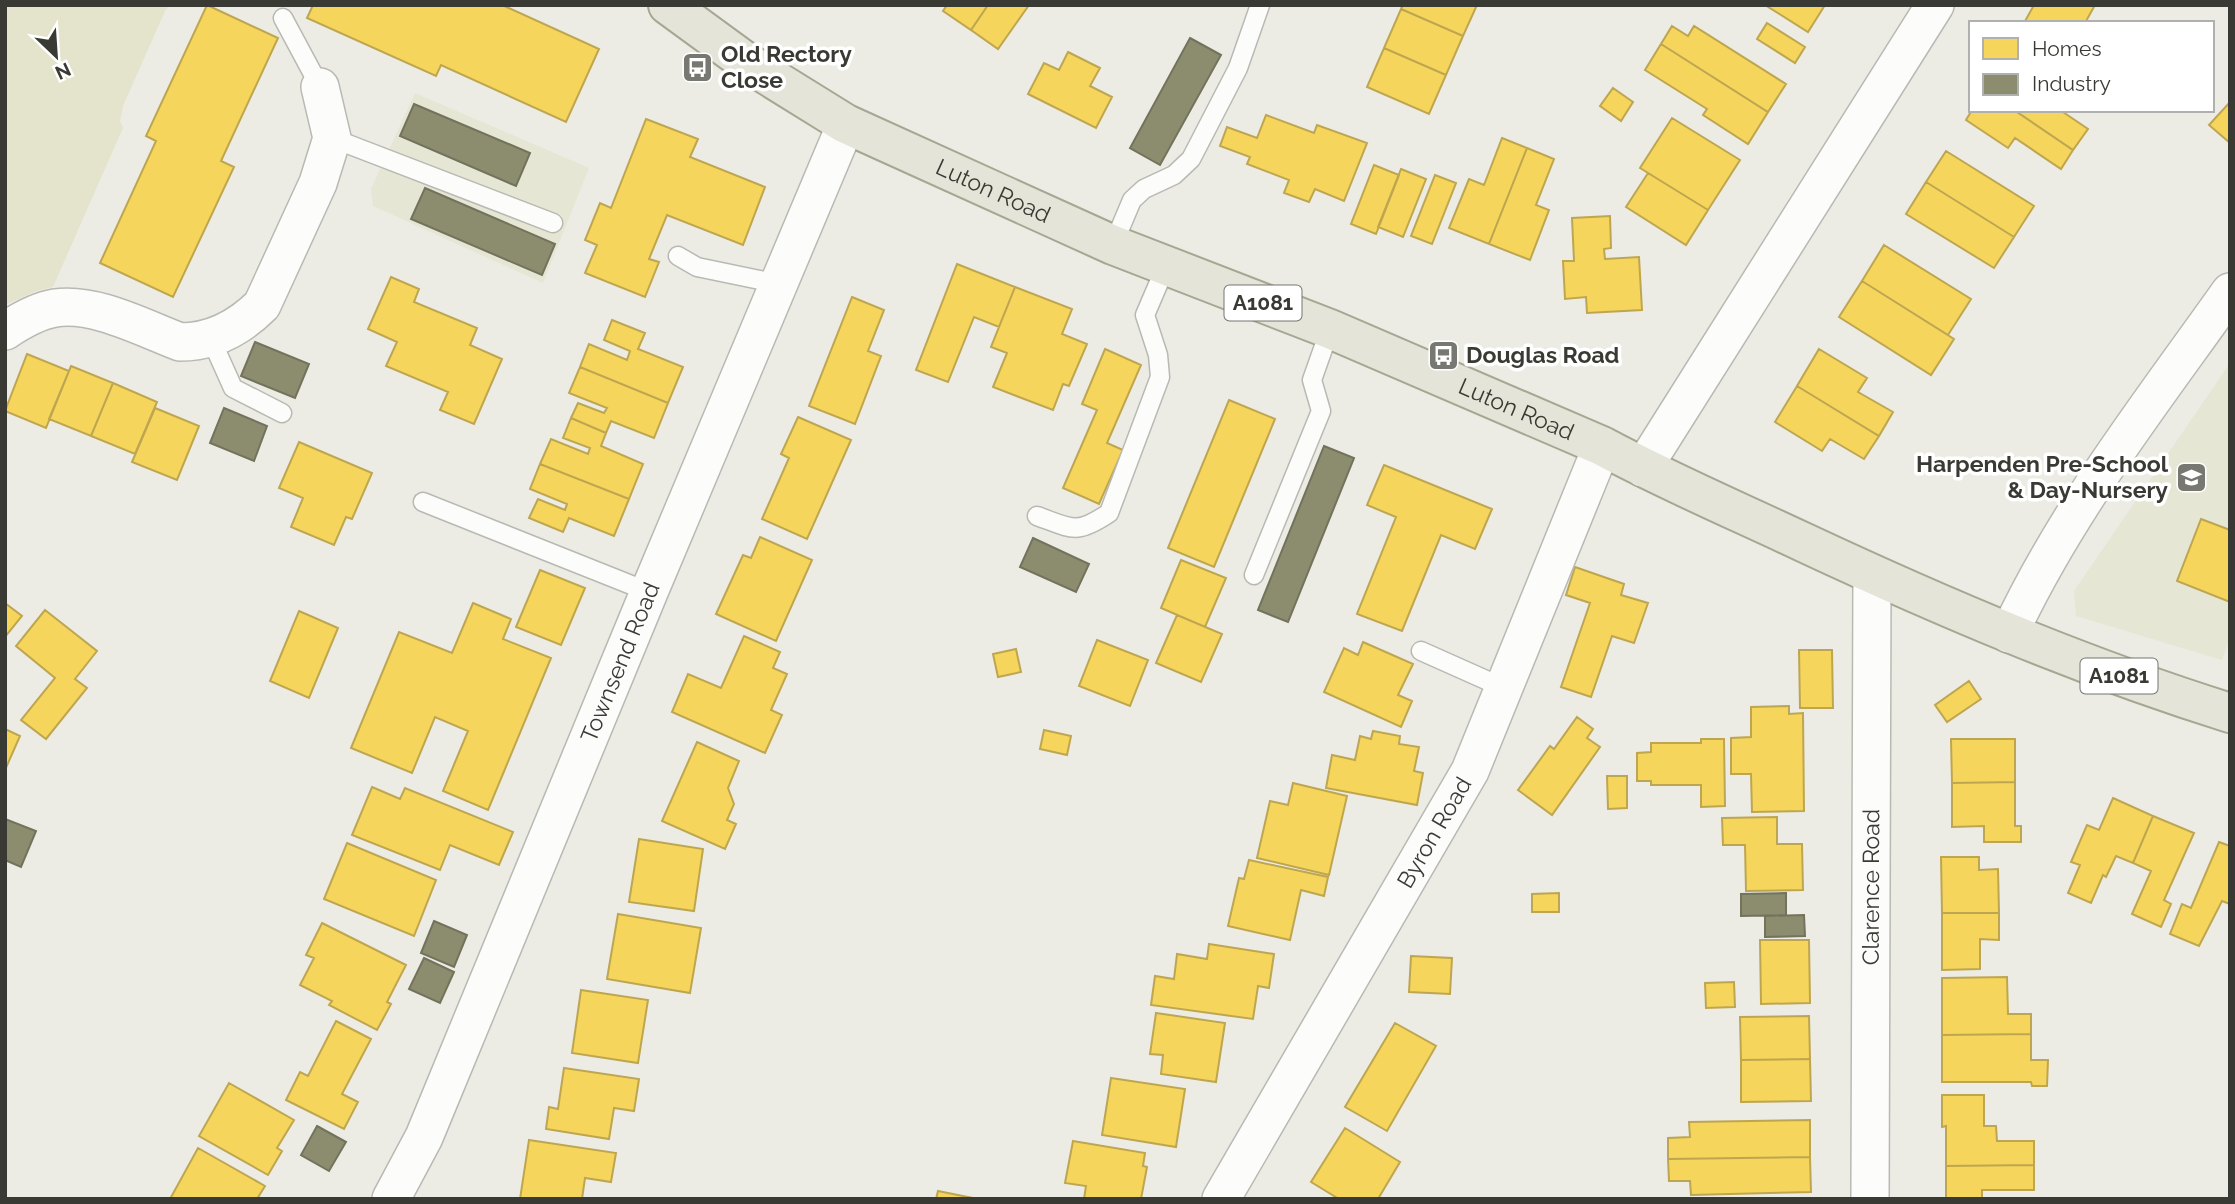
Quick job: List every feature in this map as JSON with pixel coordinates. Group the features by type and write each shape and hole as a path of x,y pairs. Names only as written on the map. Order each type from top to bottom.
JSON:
{"main road":[{"name":"Luton Road","path":"668,5 746,62 846,124 1113,245 1330,329 1602,446 1643,468 1872,575 2009,634 2163,692 2230,713"}],"street":[{"path":"1643,468 1935,5"},
{"path":"5,331 40,312 53,308 76,307 96,311 180,342 211,339 240,324 262,305 318,183 332,138 320,87"},
{"name":"Townsend Road","path":"391,1199 424,1138 846,124"},
{"path":"2009,634 2034,582 2096,482 2230,292"},
{"name":"Byron Road","path":"1221,1199 1470,771 1602,446"},
{"name":"Clarence Road","path":"1870,1199 1872,575"}],"lane":[{"path":"1113,245 1132,200 1144,189 1174,175 1191,159 1238,68 1260,5"},
{"path":"283,18 320,87"},
{"path":"332,138 553,223"},
{"path":"678,256 696,267 779,284"},
{"path":"1037,516 1074,529 1089,526 1109,513 1160,377 1158,355 1145,315 1166,266"},
{"path":"1254,575 1321,411 1312,380 1330,329"},
{"path":"211,339 233,388 282,413"},
{"path":"423,502 649,592"},
{"path":"1421,650 1504,688"}],"shaded area":[{"path":"5,5 170,5 123,106 120,121 123,128 53,287 36,291 5,305"},
{"path":"415,93 589,168 543,283 373,206 371,189"},
{"name":"Harpenden Pre-School & Day-Nursery","path":"2230,363 2230,639 2222,660 2076,616 2074,591"}],"building: Homes":[{"path":"207,5 278,38 221,161 234,167 173,297 100,263 156,141 146,136"},
{"path":"313,5 502,5 599,49 566,122 441,65 436,76 307,18"},
{"path":"947,5 988,5 971,30 943,11"},
{"path":"988,5 1029,5 998,49 971,30"},
{"path":"1403,5 1477,5 1463,36 1401,9"},
{"path":"1765,5 1825,5 1808,32"},
{"path":"2034,5 2095,5 2086,21 2025,21"},
{"path":"1401,9 1463,36 1446,75 1384,48"},
{"path":"1767,23 1805,47 1795,63 1757,39"},
{"path":"1672,26 1688,36 1694,26 1786,84 1768,112 1661,44"},
{"path":"1661,44 1768,112 1748,144 1703,115 1707,109 1645,70"},
{"path":"1384,48 1446,75 1429,114 1367,87"},
{"path":"1068,52 1100,68 1090,86 1112,97 1096,128 1028,94 1044,63 1059,70"},
{"path":"1613,88 1633,102 1621,121 1600,106"},
{"path":"2230,102 2230,143 2209,125"},
{"path":"1971,112 2017,112 2073,150 2061,169 2015,138 2008,148 1966,120"},
{"path":"2017,112 2063,112 2088,129 2073,150"},
{"path":"1266,115 1314,133 1317,125 1367,143 1344,201 1315,189 1309,202 1284,193 1289,180 1247,164 1250,157 1220,146 1227,127 1257,138"},
{"path":"1672,118 1740,160 1708,210 1640,168"},
{"path":"646,119 698,139 690,157 765,187 743,245 667,215 649,259 659,262 645,297 585,273 597,245 585,240 600,203 611,208"},
{"path":"1502,138 1527,148 1489,244 1449,228 1469,179 1484,185"},
{"path":"1527,148 1554,159 1536,205 1549,210 1530,260 1489,244"},
{"path":"1946,151 2034,206 2014,237 1926,182"},
{"path":"1374,165 1399,175 1376,234 1351,224"},
{"path":"1401,169 1426,179 1403,237 1378,227"},
{"path":"1648,173 1708,210 1686,245 1626,207"},
{"path":"1435,175 1456,183 1432,244 1411,236"},
{"path":"1926,182 2014,237 1994,268 1906,214"},
{"path":"1610,216 1611,248 1604,249 1605,259 1639,257 1642,310 1587,313 1586,297 1565,299 1563,261 1574,261 1572,218"},
{"path":"1884,245 1971,299 1948,335 1862,281"},
{"path":"957,264 1015,287 999,327 974,317 948,382 916,370"},
{"path":"391,277 419,289 414,302 477,328 470,345 502,359 474,424 440,410 448,392 386,366 397,342 368,329"},
{"path":"1862,281 1954,339 1931,375 1839,317"},
{"path":"1015,287 1072,309 1062,334 1087,344 1069,386 1063,384 1053,410 993,387 1007,353 991,347"},
{"path":"852,297 884,310 868,351 881,356 855,424 809,406"},
{"path":"612,320 645,333 638,349 683,367 668,403 580,367 589,344 627,360 630,351 604,340"},
{"path":"1105,349 1141,365 1107,443 1123,450 1099,504 1063,488 1097,410 1082,404"},
{"path":"1819,349 1867,378 1858,392 1893,412 1879,436 1797,386"},
{"path":"27,354 69,371 46,428 5,411"},
{"path":"71,366 113,383 91,436 49,419"},
{"path":"580,367 668,403 654,438 611,421 606,433 571,418 578,403 604,413 607,408 569,393"},
{"path":"113,383 157,402 135,454 91,436"},
{"path":"1797,386 1879,436 1864,459 1830,439 1822,451 1775,422"},
{"path":"1229,400 1275,419 1214,567 1168,548"},
{"path":"155,408 199,426 177,480 132,462"},
{"path":"798,417 851,440 807,539 762,519 789,458 781,454"},
{"path":"571,418 606,433 601,446 643,464 629,499 540,464 551,439 588,454 590,448 563,438"},
{"path":"299,442 372,473 352,519 346,517 334,545 291,527 303,498 279,488"},
{"path":"540,464 629,499 614,536 569,518 563,532 529,518 538,499 565,510 567,504 530,489"},
{"path":"1384,465 1492,509 1475,549 1441,535 1402,631 1357,614 1396,517 1367,505"},
{"path":"2201,519 2230,530 2230,602 2177,581"},
{"path":"760,537 812,560 776,641 716,614 743,555 751,558"},
{"path":"1181,560 1226,578 1205,627 1161,608"},
{"path":"1575,567 1624,584 1621,595 1648,603 1634,643 1612,636 1591,697 1561,687 1590,603 1566,595"},
{"path":"540,570 585,588 561,645 516,627"},
{"path":"5,603 22,616 5,637"},
{"path":"473,603 511,619 503,639 551,658 488,810 443,791 468,731 435,717 412,773 351,748 399,632 452,653"},
{"path":"45,610 97,651 75,679 87,688 46,739 21,720 55,678 16,646"},
{"path":"299,611 338,628 309,698 270,681"},
{"path":"1177,615 1222,634 1201,682 1156,663"},
{"path":"744,636 780,652 773,668 787,674 771,710 782,715 765,753 672,712 688,674 721,688"},
{"path":"1097,640 1148,660 1130,706 1079,686"},
{"path":"1363,642 1413,664 1398,695 1412,701 1401,727 1324,692 1344,648 1358,655"},
{"path":"1016,649 1021,672 998,677 993,654"},
{"path":"1799,650 1832,650 1833,708 1800,708"},
{"path":"1969,681 1981,699 1947,722 1935,705"},
{"path":"1789,706 1789,714 1803,713 1804,811 1752,812 1751,774 1731,774 1731,738 1751,737 1751,707"},
{"path":"1577,717 1593,729 1587,738 1600,747 1552,815 1518,790 1550,746 1554,749"},
{"path":"5,729 20,736 5,770"},
{"path":"1044,730 1071,736 1067,755 1040,749"},
{"path":"1373,731 1400,736 1399,744 1419,747 1414,771 1423,773 1417,805 1326,788 1332,755 1355,760 1360,736 1371,739"},
{"path":"1701,739 1724,739 1725,806 1701,807 1701,785 1651,785 1651,781 1637,781 1637,753 1651,752 1651,743 1701,743"},
{"path":"1951,739 2015,739 2015,782 1952,783"},
{"path":"697,742 739,761 728,788 734,804 727,820 736,824 725,849 662,821"},
{"path":"1607,776 1627,776 1627,808 1608,809"},
{"path":"2015,782 2015,826 2021,826 2021,842 1984,842 1984,826 1952,827 1952,783"},
{"path":"1293,783 1347,796 1329,875 1257,858 1270,801 1288,805"},
{"path":"372,787 400,799 405,788 513,832 499,865 450,845 440,870 352,835"},
{"path":"2113,798 2153,816 2133,863 2116,856 2106,877 2103,875 2091,903 2068,893 2080,865 2071,862 2087,825 2099,830"},
{"path":"2153,816 2194,833 2164,900 2171,904 2161,927 2132,914 2151,871 2133,863"},
{"path":"1777,817 1777,844 1802,844 1803,890 1746,891 1745,845 1723,845 1722,818"},
{"path":"639,839 703,849 694,911 629,902"},
{"path":"2219,842 2230,846 2230,904 2222,901 2199,946 2170,934 2182,904 2191,908"},
{"path":"347,843 436,880 414,936 324,899"},
{"path":"1941,857 1979,857 1979,870 1998,869 1999,913 1942,913"},
{"path":"1249,860 1328,877 1324,896 1301,890 1290,940 1228,926 1239,878 1244,879"},
{"path":"1559,893 1559,912 1532,912 1532,894"},
{"path":"1942,913 1999,913 1999,940 1980,939 1980,969 1942,970"},
{"path":"618,914 701,928 690,993 607,979"},
{"path":"322,923 406,965 387,1002 391,1004 377,1030 329,1005 332,1001 300,985 314,958 306,955"},
{"path":"1760,940 1809,940 1810,1003 1761,1004"},
{"path":"1209,944 1274,954 1269,988 1258,986 1253,1019 1151,1005 1155,976 1174,979 1177,954 1207,959"},
{"path":"1411,956 1452,958 1450,994 1409,992"},
{"path":"2007,977 2008,1014 2031,1014 2031,1034 1942,1035 1942,978"},
{"path":"1734,982 1735,1007 1706,1008 1705,983"},
{"path":"581,990 648,1000 638,1063 572,1053"},
{"path":"1156,1013 1225,1023 1216,1082 1161,1074 1163,1055 1150,1054"},
{"path":"1809,1016 1810,1059 1741,1060 1740,1017"},
{"path":"336,1021 371,1039 342,1094 358,1102 344,1129 286,1100 300,1072 308,1076"},
{"path":"1395,1023 1436,1046 1387,1131 1345,1107"},
{"path":"2031,1034 2031,1060 2048,1060 2047,1086 2032,1086 2031,1082 1942,1082 1942,1035"},
{"path":"1810,1059 1811,1101 1741,1102 1741,1060"},
{"path":"564,1068 639,1079 634,1111 614,1108 609,1139 546,1129 549,1107 558,1109"},
{"path":"1111,1078 1185,1089 1176,1147 1102,1135"},
{"path":"229,1083 294,1120 277,1148 282,1151 268,1175 199,1136"},
{"path":"1942,1095 1984,1095 1984,1126 1996,1126 1997,1141 2034,1141 2034,1165 1946,1166 1946,1126 1942,1127"},
{"path":"1810,1120 1810,1157 1668,1159 1668,1138 1690,1137 1689,1122"},
{"path":"1345,1128 1400,1162 1378,1199 1339,1199 1311,1182"},
{"path":"529,1140 616,1153 611,1182 585,1178 582,1199 520,1199"},
{"path":"1073,1141 1145,1153 1143,1166 1147,1167 1141,1199 1084,1199 1086,1186 1065,1183"},
{"path":"198,1148 265,1186 257,1199 170,1199"},
{"path":"1810,1157 1811,1192 1691,1195 1690,1181 1669,1181 1668,1159"},
{"path":"2034,1165 2034,1190 1982,1190 1982,1199 1946,1199 1946,1166"},
{"path":"938,1191 978,1199 936,1199"}],"building: Industry":[{"path":"1190,38 1221,55 1160,165 1130,148"},
{"path":"414,104 530,153 516,186 400,136"},
{"path":"425,188 555,244 542,275 411,219"},
{"path":"255,342 309,364 295,398 241,376"},
{"path":"224,408 267,426 254,461 210,443"},
{"path":"1324,446 1354,458 1288,622 1258,610"},
{"path":"1033,538 1089,564 1076,592 1020,567"},
{"path":"5,819 36,831 21,867 5,860"},
{"path":"1786,893 1786,915 1741,916 1741,894"},
{"path":"1804,915 1805,936 1765,937 1765,916"},
{"path":"434,921 467,935 454,967 421,953"},
{"path":"424,958 454,972 440,1003 409,989"},
{"path":"317,1126 346,1142 329,1171 301,1155"}],"place":[{"name":"Old Rectory Close","path":"698,67"},
{"name":"Douglas Road","path":"1443,355"},
{"name":"Harpenden Pre-School & Day-Nursery","path":"2191,477"}]}
